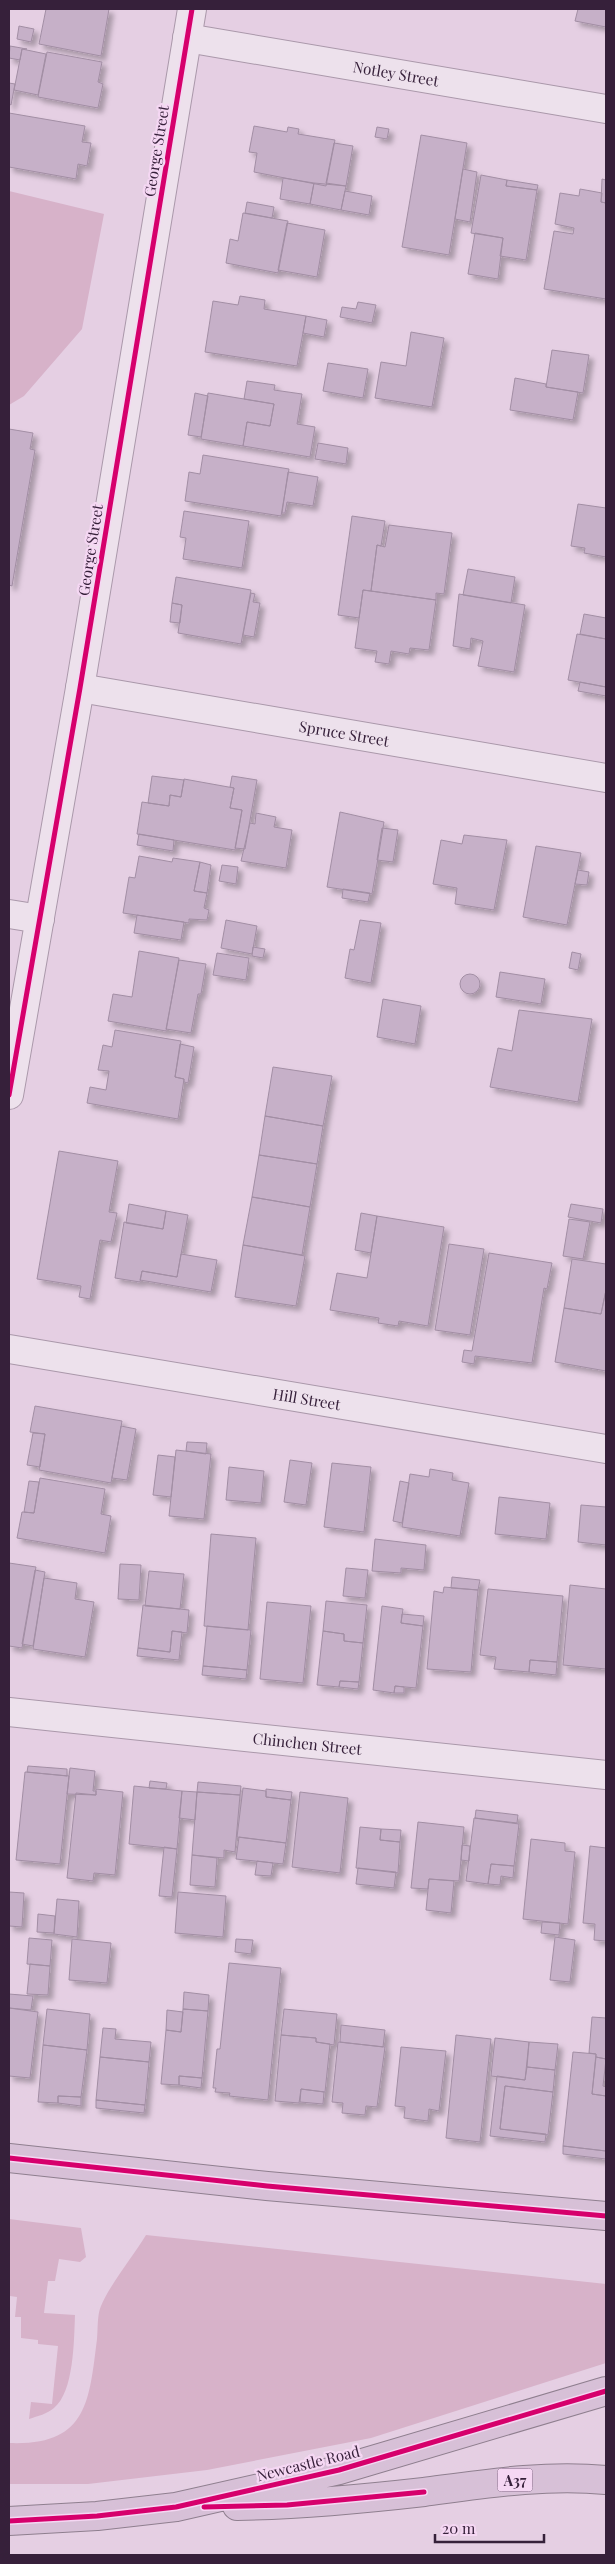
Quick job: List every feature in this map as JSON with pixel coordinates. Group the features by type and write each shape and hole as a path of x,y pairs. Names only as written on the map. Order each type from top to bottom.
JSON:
{"highway":[{"path":"9,2158 267,2186 606,2216"},
{"name":"Newcastle Road","path":"9,2521 97,2516 176,2507 339,2470 606,2391"},
{"name":"A37","path":"176,2507 287,2505 515,2480 606,2480"}],"street":[{"name":"George Street","path":"9,1095 80,688 192,9"},
{"name":"Notley Street","path":"187,38 606,108"},
{"name":"Spruce Street","path":"80,688 606,778"},
{"path":"9,914 40,919"},
{"name":"Hill Street","path":"9,1349 606,1449"},
{"name":"Chinchen Street","path":"9,1712 606,1775"}],"shaded area":[{"path":"9,191 104,214 82,329 24,396 9,405"},
{"path":"9,2219 81,2228 86,2257 80,2262 59,2259 55,2281 48,2281 44,2313 75,2315 72,2365 66,2390 61,2400 48,2412 29,2419 31,2402 52,2404 58,2346 38,2344 38,2340 21,2338 21,2317 15,2317 17,2297 10,2296 9,2306"},
{"path":"146,2235 606,2284 606,2363 371,2438 207,2470 88,2484 9,2484 9,2443 35,2442 55,2437 69,2428 79,2416 91,2383 101,2306"}],"building":[{"path":"46,9 109,9 101,56 39,44"},
{"path":"578,9 606,9 606,27 575,21"},
{"path":"19,26 34,29 31,42 17,39"},
{"path":"10,46 27,49 22,49 20,60 9,58"},
{"path":"22,49 46,54 38,95 14,90"},
{"path":"47,52 102,62 98,82 103,84 98,108 38,97"},
{"path":"9,83 15,84 11,105 9,104"},
{"path":"9,113 85,126 82,142 91,143 87,166 78,164 76,179 9,167"},
{"path":"254,126 287,132 288,127 299,129 298,134 335,140 326,186 254,172 257,153 249,152"},
{"path":"377,127 389,129 387,139 375,137"},
{"path":"421,135 467,143 449,255 402,247"},
{"path":"334,143 353,146 346,186 326,183"},
{"path":"463,169 477,172 470,222 455,219"},
{"path":"481,175 507,180 506,186 537,190 526,260 500,256 503,238 471,233"},
{"path":"283,178 314,183 310,204 280,199"},
{"path":"602,179 606,180 606,203 601,202"},
{"path":"507,180 538,185 537,190 506,186"},
{"path":"314,183 346,186 341,210 310,204"},
{"path":"580,189 602,193 601,202 606,203 606,299 544,289 554,231 573,234 574,228 555,224 560,193 579,196"},
{"path":"345,191 372,196 369,215 341,210"},
{"path":"247,202 274,207 272,218 245,213"},
{"path":"243,213 288,221 278,273 226,263 230,239 238,241"},
{"path":"287,223 325,230 317,277 278,270"},
{"path":"475,233 503,238 498,279 468,274"},
{"path":"240,296 265,300 264,309 306,316 297,366 205,352 213,301 238,305"},
{"path":"358,302 376,305 372,323 340,317 342,307 356,309"},
{"path":"306,316 327,320 324,337 303,333"},
{"path":"411,332 444,338 432,407 375,398 381,362 406,366"},
{"path":"552,350 589,355 583,393 546,387"},
{"path":"328,363 368,369 363,398 323,391"},
{"path":"515,378 546,384 546,387 578,392 573,420 510,410"},
{"path":"247,381 275,385 274,390 302,394 297,424 315,427 310,457 243,446 247,422 270,426 274,404 244,399"},
{"path":"195,393 208,396 201,437 188,435"},
{"path":"208,393 274,404 270,426 247,422 243,446 201,439"},
{"path":"9,429 33,433 30,449 35,450 12,586 9,585"},
{"path":"318,443 348,448 346,464 315,459"},
{"path":"203,455 289,469 281,516 185,501 189,472 200,474"},
{"path":"288,472 318,477 313,506 287,502 285,513 282,513"},
{"path":"578,504 606,508 606,557 584,553 585,548 571,546"},
{"path":"184,511 249,521 242,568 183,559 186,538 180,537"},
{"path":"352,516 385,521 381,546 377,545 371,591 363,590 359,618 338,615"},
{"path":"389,525 452,533 444,594 436,593 436,600 371,591 377,545 385,547"},
{"path":"468,569 515,577 511,603 463,595"},
{"path":"176,577 251,590 241,644 178,633 182,605 172,603"},
{"path":"363,590 436,600 429,650 410,648 409,654 391,651 389,664 375,662 377,651 355,648"},
{"path":"251,593 255,594 253,602 260,603 254,637 243,635"},
{"path":"459,594 525,605 514,672 478,666 483,641 471,638 470,649 453,646"},
{"path":"172,603 182,605 180,623 170,622"},
{"path":"584,614 606,618 606,639 580,634"},
{"path":"577,634 606,639 606,687 568,680"},
{"path":"580,682 606,687 606,696 578,691"},
{"path":"152,776 184,780 181,797 170,795 169,806 148,803"},
{"path":"232,776 257,780 245,849 235,848 242,810 230,808 234,788 230,787"},
{"path":"184,779 234,788 230,808 242,810 235,850 137,834 142,802 169,806 170,795 181,797"},
{"path":"340,812 384,822 372,894 327,887"},
{"path":"256,813 276,817 274,827 292,830 286,868 241,861 250,823 255,824"},
{"path":"382,828 398,830 393,862 377,860"},
{"path":"139,834 174,840 173,851 137,845"},
{"path":"464,835 507,840 494,910 455,904 457,888 433,884 441,840 462,844"},
{"path":"536,846 581,853 567,925 523,917"},
{"path":"139,856 172,862 173,858 200,862 194,891 207,893 204,908 209,910 207,920 189,919 189,923 123,913 129,877 135,878"},
{"path":"200,862 211,865 207,893 194,891"},
{"path":"222,865 238,867 236,884 219,881"},
{"path":"578,870 589,872 587,885 575,884"},
{"path":"343,889 370,893 368,902 342,898"},
{"path":"137,915 184,922 181,940 134,933"},
{"path":"226,920 257,926 252,954 221,948"},
{"path":"360,920 381,923 371,983 345,978 350,949 354,950"},
{"path":"253,947 265,949 263,958 252,956"},
{"path":"139,951 179,958 166,1031 108,1021 113,994 132,997"},
{"path":"572,952 581,954 578,970 569,968"},
{"path":"217,953 249,958 246,980 213,975"},
{"path":"179,960 206,964 191,1033 166,1029"},
{"path":"500,972 545,979 541,1004 496,997"},
{"path":"470,974 477,977 480,984 477,991 470,994 463,991 460,984 463,977"},
{"path":"383,999 421,1006 415,1044 377,1037"},
{"path":"519,1010 592,1019 578,1102 490,1087 498,1048 512,1051"},
{"path":"115,1030 181,1041 175,1077 184,1079 178,1119 87,1103 90,1087 106,1090 109,1071 98,1070 103,1045 112,1047"},
{"path":"180,1044 194,1047 188,1083 184,1082 184,1079 175,1077"},
{"path":"273,1067 332,1076 323,1126 265,1116"},
{"path":"265,1116 323,1126 317,1164 259,1155"},
{"path":"59,1151 118,1161 109,1212 117,1213 111,1242 100,1240 90,1299 79,1297 81,1286 37,1279"},
{"path":"259,1155 317,1164 310,1207 252,1197"},
{"path":"252,1197 310,1207 302,1255 243,1245"},
{"path":"129,1204 166,1211 163,1229 126,1223"},
{"path":"571,1204 603,1209 601,1223 568,1217"},
{"path":"166,1211 188,1215 177,1277 142,1271 140,1282 115,1278 124,1222 163,1229"},
{"path":"361,1213 377,1216 371,1253 355,1250"},
{"path":"377,1216 444,1227 428,1326 399,1321 398,1326 378,1323 379,1318 330,1310 337,1273 367,1278"},
{"path":"569,1219 590,1222 583,1259 563,1256"},
{"path":"449,1244 484,1249 470,1335 435,1330"},
{"path":"243,1245 305,1256 296,1306 235,1297"},
{"path":"489,1253 552,1263 547,1289 544,1288 532,1363 475,1356 474,1364 462,1362 464,1350 472,1351"},
{"path":"181,1254 217,1260 211,1292 140,1280 142,1271 177,1277"},
{"path":"572,1259 606,1264 606,1290 601,1314 564,1308"},
{"path":"606,1290 606,1371 555,1362 564,1308 601,1314"},
{"path":"35,1406 122,1421 111,1483 39,1470 45,1434 30,1432"},
{"path":"121,1426 136,1429 127,1480 112,1478"},
{"path":"33,1433 45,1434 40,1467 27,1465"},
{"path":"187,1442 207,1443 206,1454 186,1451"},
{"path":"176,1450 211,1454 204,1519 169,1516"},
{"path":"158,1455 175,1457 171,1497 153,1495"},
{"path":"290,1460 312,1463 306,1505 284,1502"},
{"path":"332,1463 371,1467 364,1532 324,1527"},
{"path":"229,1467 264,1471 261,1503 226,1500"},
{"path":"430,1469 453,1473 452,1480 469,1483 460,1536 402,1527 410,1474 429,1477"},
{"path":"40,1478 105,1489 101,1514 111,1516 105,1553 17,1538 22,1512 34,1513"},
{"path":"29,1481 39,1482 34,1513 24,1512"},
{"path":"400,1481 409,1483 402,1523 393,1521"},
{"path":"499,1497 550,1503 546,1539 495,1534"},
{"path":"581,1505 606,1507 606,1545 578,1542"},
{"path":"211,1534 256,1538 248,1630 204,1626"},
{"path":"375,1539 426,1545 424,1570 401,1568 401,1573 372,1571"},
{"path":"9,1563 36,1567 22,1648 9,1646"},
{"path":"120,1564 141,1565 139,1600 118,1599"},
{"path":"346,1568 368,1570 365,1598 343,1596"},
{"path":"35,1570 45,1572 33,1646 22,1644"},
{"path":"149,1571 184,1574 180,1609 145,1606"},
{"path":"452,1577 480,1580 478,1590 451,1588"},
{"path":"44,1578 77,1583 75,1599 94,1602 85,1657 33,1649"},
{"path":"570,1585 606,1589 606,1669 563,1665"},
{"path":"444,1587 478,1590 471,1672 427,1669 434,1591 443,1593"},
{"path":"488,1589 563,1596 557,1662 530,1660 529,1672 494,1669 496,1657 480,1655"},
{"path":"326,1601 367,1605 363,1643 344,1641 344,1634 323,1631"},
{"path":"267,1602 311,1606 303,1683 260,1679"},
{"path":"143,1605 189,1610 187,1633 172,1631 170,1652 138,1648"},
{"path":"382,1606 403,1609 401,1623 423,1626 416,1688 395,1686 394,1693 373,1690"},
{"path":"402,1614 424,1616 423,1626 401,1623"},
{"path":"207,1626 251,1630 247,1670 203,1666"},
{"path":"172,1631 182,1632 179,1660 137,1656 138,1648 170,1652"},
{"path":"323,1631 344,1634 344,1641 363,1643 359,1682 340,1681 339,1687 317,1685"},
{"path":"530,1660 557,1662 556,1675 529,1672"},
{"path":"203,1666 247,1670 246,1679 202,1675"},
{"path":"340,1681 359,1682 358,1689 339,1687"},
{"path":"395,1686 404,1687 404,1693 394,1693"},
{"path":"28,1766 67,1769 67,1776 27,1772"},
{"path":"70,1768 95,1771 93,1791 96,1791 96,1795 67,1794"},
{"path":"25,1772 69,1776 60,1864 16,1860"},
{"path":"150,1781 167,1783 166,1789 149,1788"},
{"path":"198,1782 241,1786 240,1795 197,1792"},
{"path":"134,1786 182,1791 177,1849 129,1844"},
{"path":"243,1788 266,1791 266,1797 291,1800 286,1843 237,1837"},
{"path":"96,1789 123,1792 115,1875 94,1873 93,1881 67,1878 76,1793 96,1795"},
{"path":"266,1789 292,1792 291,1800 266,1797"},
{"path":"182,1791 197,1792 195,1820 179,1818"},
{"path":"197,1792 240,1795 235,1852 224,1850 224,1858 192,1855"},
{"path":"300,1792 348,1798 340,1873 292,1867"},
{"path":"476,1810 518,1815 517,1823 475,1818"},
{"path":"474,1818 519,1824 514,1866 491,1864 488,1884 466,1881"},
{"path":"418,1822 464,1827 459,1881 429,1879 428,1889 411,1888"},
{"path":"360,1827 381,1829 380,1840 400,1842 398,1873 356,1868"},
{"path":"381,1829 401,1830 400,1842 380,1840"},
{"path":"239,1837 286,1843 283,1864 236,1859"},
{"path":"531,1839 565,1843 565,1851 575,1852 568,1924 523,1919"},
{"path":"462,1845 470,1846 469,1861 461,1860"},
{"path":"590,1846 606,1848 606,1941 594,1940 595,1924 583,1923"},
{"path":"164,1847 177,1849 172,1897 159,1896"},
{"path":"192,1855 217,1858 215,1887 190,1885"},
{"path":"257,1861 273,1863 271,1876 255,1875"},
{"path":"491,1864 514,1866 513,1878 501,1876 500,1885 488,1884"},
{"path":"358,1868 396,1872 394,1888 356,1884"},
{"path":"429,1879 454,1881 451,1913 426,1910"},
{"path":"9,1892 24,1893 22,1927 9,1926"},
{"path":"178,1892 226,1896 223,1937 175,1933"},
{"path":"57,1899 79,1901 77,1937 54,1934"},
{"path":"38,1914 55,1916 54,1933 37,1932"},
{"path":"542,1922 560,1923 559,1935 541,1933"},
{"path":"555,1937 575,1940 570,1982 550,1980"},
{"path":"29,1938 52,1940 50,1966 27,1964"},
{"path":"72,1939 111,1943 107,1983 69,1980"},
{"path":"236,1939 253,1940 251,1954 235,1952"},
{"path":"229,1963 281,1968 268,2100 229,2096 230,2093 215,2092 216,2088 213,2088 217,2049 220,2049"},
{"path":"30,1964 50,1966 48,1995 27,1994"},
{"path":"184,1992 209,1995 208,2011 183,2009"},
{"path":"9,1994 33,1996 31,2010 9,2008"},
{"path":"9,2008 38,2012 30,2078 9,2076"},
{"path":"47,2009 90,2014 87,2050 43,2045"},
{"path":"183,2009 208,2011 202,2078 179,2076 179,2085 161,2084 166,2030 181,2032"},
{"path":"284,2009 337,2014 334,2045 316,2042 316,2038 281,2035"},
{"path":"167,2010 183,2012 181,2032 166,2030"},
{"path":"592,2017 606,2018 606,2059 589,2053"},
{"path":"341,2025 385,2030 383,2047 340,2042"},
{"path":"103,2028 116,2029 115,2039 151,2042 149,2062 100,2057"},
{"path":"281,2035 316,2038 316,2042 330,2044 325,2092 301,2089 299,2103 275,2101"},
{"path":"456,2035 491,2039 480,2142 446,2138"},
{"path":"495,2038 529,2042 525,2080 491,2076"},
{"path":"338,2042 385,2047 377,2107 366,2106 365,2115 342,2113 343,2103 332,2102"},
{"path":"529,2042 558,2044 555,2070 527,2067"},
{"path":"43,2045 87,2050 81,2097 58,2096 58,2103 38,2102"},
{"path":"401,2047 446,2051 439,2111 429,2109 428,2121 404,2118 405,2107 395,2106"},
{"path":"573,2052 596,2054 592,2094 606,2096 606,2151 563,2146"},
{"path":"100,2057 149,2062 145,2105 96,2100"},
{"path":"596,2057 606,2059 603,2086 606,2087 606,2096 592,2094"},
{"path":"527,2067 555,2070 553,2092 505,2086 500,2129 546,2134 545,2142 490,2136 497,2076 525,2080"},
{"path":"179,2076 202,2078 201,2088 179,2085"},
{"path":"505,2086 553,2092 548,2135 500,2129"},
{"path":"301,2089 324,2092 323,2104 300,2102"},
{"path":"58,2096 81,2097 81,2106 58,2103"},
{"path":"96,2100 145,2105 144,2113 96,2108"},
{"path":"563,2146 606,2151 606,2159 563,2154"}],"cycle path":[{"path":"9,1095 80,688 192,9"},
{"path":"9,2158 267,2186 606,2216"},
{"path":"9,2521 97,2516 176,2507 339,2470 606,2391"},
{"path":"204,2507 287,2505 424,2492"}]}
